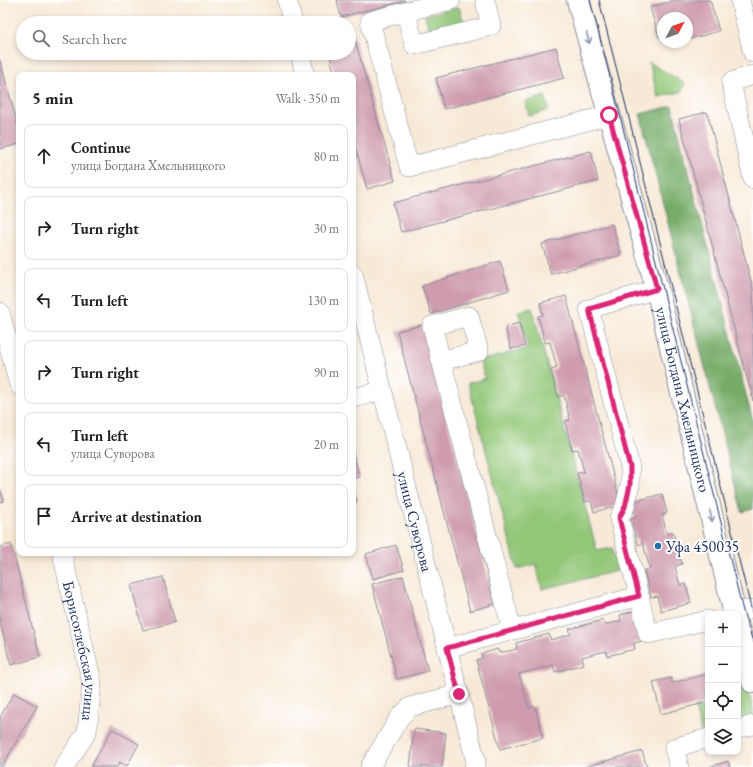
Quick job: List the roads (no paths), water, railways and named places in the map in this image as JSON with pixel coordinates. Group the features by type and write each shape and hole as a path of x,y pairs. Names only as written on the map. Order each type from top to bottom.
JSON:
{"main road":[{"name":"улица Богдана Хмельницкого","path":"578,0 657,289 737,611"},
{"name":"улица Богдана Хмельницкого","path":"741,627 752,672"}],"street":[{"path":"287,0 291,16"},
{"path":"451,0 370,21 409,167 609,115"},
{"path":"406,12 414,45 491,26 485,0"},
{"path":"740,0 753,53"},
{"path":"302,60 304,72"},
{"path":"753,75 731,82 753,178"},
{"path":"657,289 589,309 630,467 630,485 625,507 619,518 648,634 705,621"},
{"name":"улица Суворова","path":"356,292 476,762 474,767"},
{"path":"0,312 4,342 16,375"},
{"path":"441,361 512,630"},
{"path":"356,397 382,390"},
{"name":"Борисоглебская улица","path":"63,556 92,683 87,732 64,767"},
{"path":"447,648 639,596"},
{"path":"370,767 400,717 410,707 459,694"},
{"path":"741,728 753,725"},
{"path":"679,767 674,748 705,739"}],"tram line":[{"path":"590,0 743,611 753,642"},
{"path":"599,0 753,616"}],"place":[{"name":"Уфа 450035","path":"658,546"}]}
